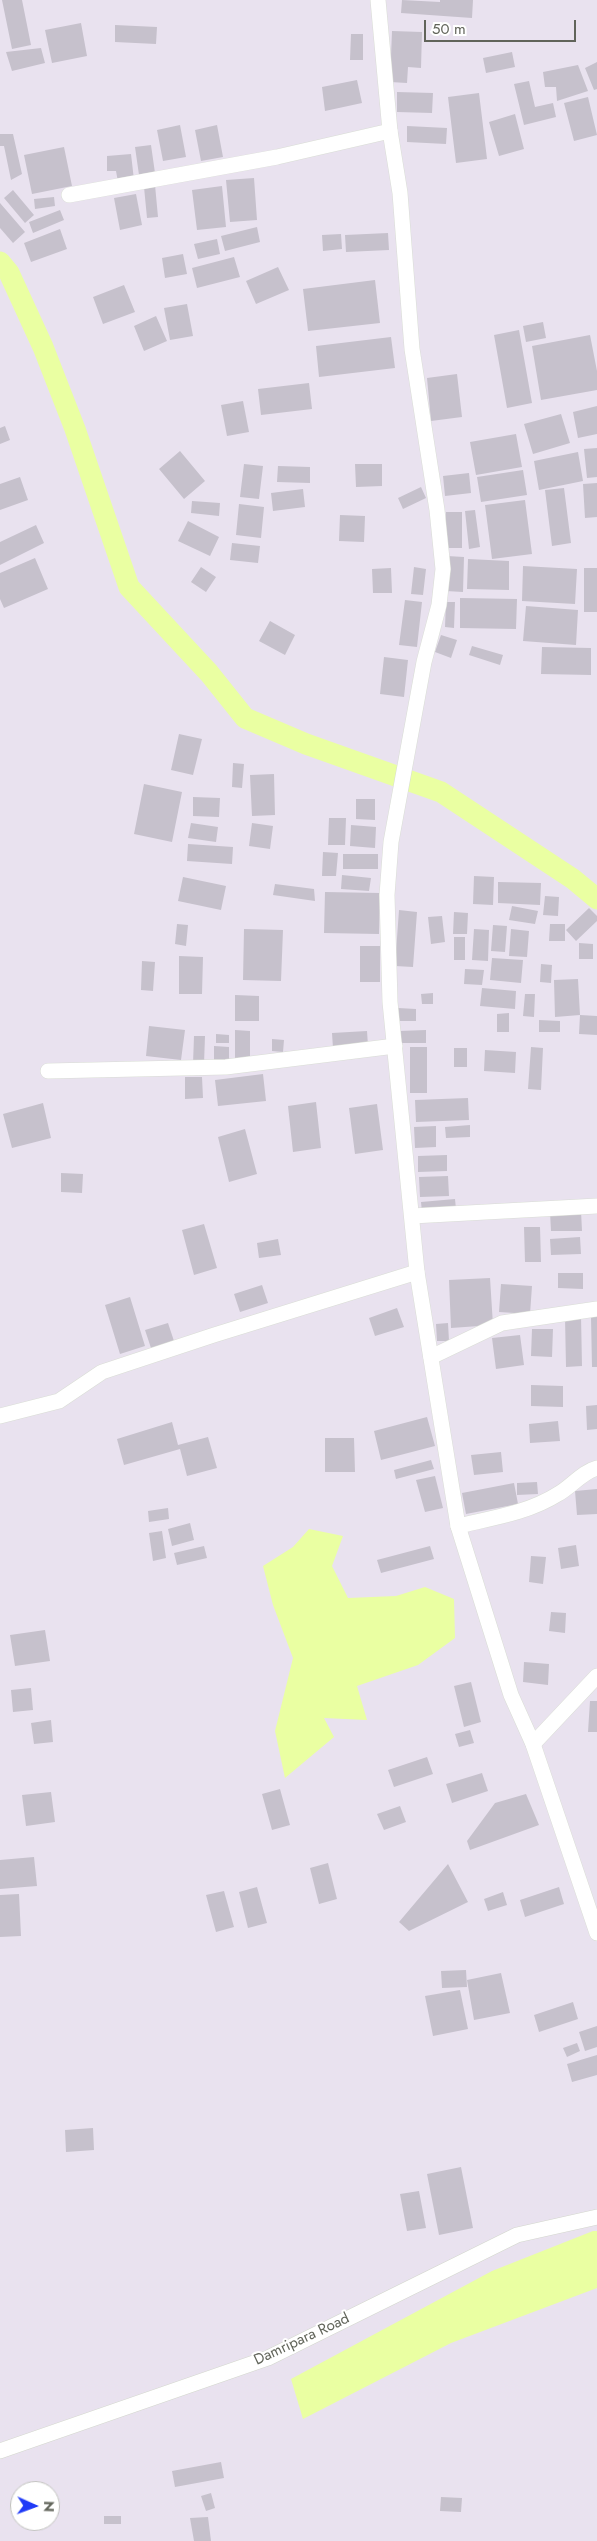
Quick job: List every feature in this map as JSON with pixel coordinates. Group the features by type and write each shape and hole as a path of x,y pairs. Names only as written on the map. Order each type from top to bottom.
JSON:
{"street":[{"path":"378,0 390,131 400,193 412,349 437,510 443,569 439,604 424,662 391,842 388,895 390,1002 417,1272 458,1526 511,1695 533,1744 597,1933"},
{"path":"69,195 277,157 390,131"},
{"path":"48,1071 226,1067 395,1046"},
{"path":"412,1216 597,1206"},
{"path":"0,1416 59,1400 102,1372 417,1272"},
{"path":"431,1357 502,1323 597,1309"},
{"path":"458,1526 524,1510 558,1494 589,1470 597,1468"},
{"path":"533,1744 597,1676"},
{"name":"Damripara Road","path":"0,2451 268,2358 517,2236 597,2217"}],"shaded area":[{"path":"309,1529 343,1536 332,1566 348,1598 396,1596 425,1587 454,1599 455,1638 418,1665 357,1686 367,1720 324,1718 334,1737 285,1778 275,1731 293,1658 273,1605 263,1566 293,1547"},
{"path":"597,2231 597,2288 451,2343 303,2419 291,2379 492,2271"}],"building":[{"path":"2,0 22,0 31,45 12,49"},
{"path":"402,0 440,2 440,0 473,0 472,18 401,13"},
{"path":"81,23 87,56 52,63 45,30"},
{"path":"115,25 157,27 156,44 115,42"},
{"path":"392,31 422,32 421,68 408,67 407,83 390,82"},
{"path":"351,34 363,34 363,60 350,60"},
{"path":"41,48 45,63 12,71 6,52"},
{"path":"512,52 515,67 486,73 483,58"},
{"path":"597,62 597,89 594,90 585,68"},
{"path":"578,65 588,91 557,101 556,87 545,87 543,72"},
{"path":"357,80 362,103 325,111 322,87"},
{"path":"529,81 535,107 553,103 556,117 524,125 514,84"},
{"path":"397,92 433,93 432,113 397,112"},
{"path":"479,93 487,159 456,163 448,97"},
{"path":"588,97 597,135 574,141 564,103"},
{"path":"515,114 524,149 499,156 489,122"},
{"path":"180,125 186,157 163,161 157,130"},
{"path":"217,125 223,157 201,161 195,130"},
{"path":"407,126 447,128 446,144 407,142"},
{"path":"0,134 13,134 22,174 11,180 4,146 0,146"},
{"path":"151,145 155,173 139,175 135,147"},
{"path":"64,147 72,186 32,194 24,155"},
{"path":"131,154 134,180 118,182 116,171 107,171 107,156"},
{"path":"254,178 257,220 230,222 226,180"},
{"path":"155,185 158,217 147,218 144,187"},
{"path":"222,186 226,227 197,230 192,190"},
{"path":"13,190 34,215 25,223 4,198"},
{"path":"136,194 142,225 120,230 114,198"},
{"path":"54,197 55,206 35,209 34,199"},
{"path":"0,203 25,232 13,243 0,228"},
{"path":"60,210 64,220 33,233 29,222"},
{"path":"257,227 260,242 225,251 221,236"},
{"path":"60,229 67,249 31,262 24,243"},
{"path":"388,233 389,250 346,252 345,235"},
{"path":"341,234 342,249 323,251 322,235"},
{"path":"217,239 220,254 198,259 194,244"},
{"path":"183,254 187,274 165,278 162,258"},
{"path":"234,257 240,277 197,288 192,268"},
{"path":"278,267 289,290 256,304 246,281"},
{"path":"375,280 380,323 308,331 303,289"},
{"path":"124,285 135,312 103,324 93,297"},
{"path":"187,304 193,336 170,340 164,308"},
{"path":"156,316 167,341 144,351 134,326"},
{"path":"543,322 546,338 526,342 523,326"},
{"path":"519,330 532,403 507,408 494,335"},
{"path":"590,335 597,371 597,390 541,400 532,346"},
{"path":"391,337 395,368 319,377 316,346"},
{"path":"457,374 462,417 431,421 427,378"},
{"path":"309,383 312,409 261,415 258,389"},
{"path":"243,401 249,432 227,436 221,405"},
{"path":"597,406 597,434 578,438 573,412"},
{"path":"561,414 570,443 533,454 524,424"},
{"path":"5,426 10,440 0,444 0,428"},
{"path":"516,434 522,467 476,475 470,442"},
{"path":"597,448 597,477 587,478 584,449"},
{"path":"180,451 205,481 184,499 159,469"},
{"path":"578,452 583,481 539,490 534,461"},
{"path":"244,464 263,466 259,499 240,497"},
{"path":"355,464 382,464 382,486 356,487"},
{"path":"278,466 310,467 310,483 277,482"},
{"path":"523,470 527,495 481,502 477,477"},
{"path":"469,473 471,493 445,496 443,476"},
{"path":"20,477 28,500 0,510 0,484"},
{"path":"597,483 597,517 585,518 583,484"},
{"path":"421,487 426,498 403,509 398,498"},
{"path":"564,488 571,543 552,546 545,490"},
{"path":"303,489 305,507 273,511 271,493"},
{"path":"525,500 532,554 492,559 485,505"},
{"path":"192,501 220,503 219,516 191,513"},
{"path":"239,504 264,507 261,538 236,535"},
{"path":"475,510 480,547 469,549 465,511"},
{"path":"446,512 462,512 462,548 445,548"},
{"path":"340,515 365,516 364,542 339,541"},
{"path":"188,521 219,537 210,556 178,541"},
{"path":"36,525 44,543 0,565 0,542"},
{"path":"232,543 260,546 258,563 230,560"},
{"path":"447,556 464,557 463,592 446,591"},
{"path":"35,558 48,589 4,608 0,599 0,573"},
{"path":"468,559 509,561 509,590 467,589"},
{"path":"523,566 577,569 575,604 522,601"},
{"path":"201,567 216,577 206,592 191,582"},
{"path":"414,567 426,569 423,595 411,594"},
{"path":"391,568 392,593 373,593 372,569"},
{"path":"584,568 597,568 597,612 584,612"},
{"path":"460,598 517,599 516,629 460,628"},
{"path":"405,600 422,602 417,647 399,645"},
{"path":"446,602 455,602 454,628 445,627"},
{"path":"526,606 578,610 576,645 523,641"},
{"path":"270,621 295,635 285,655 259,641"},
{"path":"441,635 457,640 451,658 435,652"},
{"path":"472,646 503,655 500,665 469,655"},
{"path":"542,647 591,648 591,675 541,674"},
{"path":"384,657 408,660 404,697 380,694"},
{"path":"179,734 202,739 193,775 171,770"},
{"path":"233,763 244,764 242,788 232,787"},
{"path":"274,774 275,815 252,816 250,775"},
{"path":"144,784 182,792 172,842 134,834"},
{"path":"193,797 220,798 219,817 193,816"},
{"path":"356,799 375,799 375,820 356,819"},
{"path":"329,818 346,818 345,845 328,845"},
{"path":"191,823 218,827 216,842 188,838"},
{"path":"252,823 273,826 270,849 249,846"},
{"path":"351,825 376,827 375,848 350,846"},
{"path":"188,844 233,847 232,864 187,861"},
{"path":"323,852 338,853 336,876 322,876"},
{"path":"343,854 378,854 378,869 343,869"},
{"path":"342,875 371,878 369,891 341,889"},
{"path":"474,876 494,877 493,905 473,904"},
{"path":"183,877 226,886 221,910 178,901"},
{"path":"498,882 541,883 540,905 498,903"},
{"path":"275,884 314,889 315,901 273,895"},
{"path":"325,892 380,893 379,934 324,933"},
{"path":"545,896 559,897 558,916 543,915"},
{"path":"512,906 538,911 535,924 509,920"},
{"path":"589,908 597,916 597,921 576,941 566,930"},
{"path":"399,910 417,912 413,967 395,966"},
{"path":"454,912 468,913 467,934 453,934"},
{"path":"442,916 445,942 431,944 428,917"},
{"path":"177,924 188,925 186,946 175,944"},
{"path":"550,924 565,924 565,941 549,941"},
{"path":"493,925 507,926 505,952 491,951"},
{"path":"244,929 283,930 281,981 243,980"},
{"path":"474,929 489,930 488,961 472,960"},
{"path":"511,929 529,931 527,957 509,956"},
{"path":"454,937 465,937 465,960 454,960"},
{"path":"579,943 593,944 593,959 579,959"},
{"path":"360,946 380,946 380,982 360,982"},
{"path":"179,956 203,957 202,994 179,994"},
{"path":"492,958 523,960 521,983 490,980"},
{"path":"142,961 155,962 153,991 141,990"},
{"path":"541,964 552,965 551,983 540,982"},
{"path":"465,969 484,970 482,985 464,984"},
{"path":"578,979 580,1015 555,1017 554,980"},
{"path":"482,988 516,991 515,1009 480,1006"},
{"path":"433,993 433,1004 422,1004 421,994"},
{"path":"525,994 535,994 534,1017 523,1016"},
{"path":"235,995 259,996 259,1021 235,1021"},
{"path":"398,1008 416,1009 416,1021 398,1021"},
{"path":"509,1013 509,1032 497,1032 497,1014"},
{"path":"580,1015 597,1016 597,1035 579,1034"},
{"path":"539,1020 560,1021 560,1032 539,1032"},
{"path":"149,1026 185,1030 181,1060 146,1056"},
{"path":"235,1030 250,1031 250,1062 235,1062"},
{"path":"426,1030 426,1043 400,1043 399,1031"},
{"path":"367,1031 368,1046 333,1048 332,1033"},
{"path":"216,1034 229,1035 229,1043 216,1043"},
{"path":"194,1036 205,1036 204,1064 193,1064"},
{"path":"272,1039 284,1040 283,1052 272,1051"},
{"path":"214,1046 229,1047 229,1060 214,1060"},
{"path":"410,1047 427,1047 427,1093 410,1093"},
{"path":"531,1047 543,1048 541,1090 528,1089"},
{"path":"454,1048 467,1048 467,1067 454,1067"},
{"path":"485,1050 516,1052 515,1073 484,1071"},
{"path":"263,1074 266,1101 218,1106 215,1080"},
{"path":"185,1077 202,1077 203,1098 185,1099"},
{"path":"468,1098 469,1120 416,1122 415,1100"},
{"path":"316,1102 321,1148 293,1152 288,1106"},
{"path":"43,1103 51,1138 12,1148 3,1114"},
{"path":"377,1104 383,1150 355,1154 349,1108"},
{"path":"470,1125 470,1137 446,1138 445,1127"},
{"path":"436,1126 436,1147 415,1148 414,1127"},
{"path":"245,1129 257,1174 229,1182 218,1137"},
{"path":"447,1155 447,1171 418,1172 418,1156"},
{"path":"61,1173 83,1174 82,1193 61,1192"},
{"path":"448,1176 449,1196 420,1197 419,1177"},
{"path":"455,1199 456,1209 422,1212 421,1202"},
{"path":"581,1211 582,1231 551,1231 550,1212"},
{"path":"204,1224 217,1268 194,1275 182,1230"},
{"path":"524,1227 540,1227 541,1262 525,1262"},
{"path":"580,1237 581,1254 551,1255 550,1239"},
{"path":"278,1239 281,1255 259,1258 257,1243"},
{"path":"558,1273 583,1273 583,1289 558,1288"},
{"path":"490,1278 493,1325 451,1328 449,1280"},
{"path":"501,1284 532,1286 530,1314 499,1312"},
{"path":"262,1285 268,1303 240,1312 234,1294"},
{"path":"130,1297 145,1346 120,1354 105,1305"},
{"path":"397,1308 404,1327 375,1336 369,1318"},
{"path":"581,1316 582,1366 566,1367 565,1317"},
{"path":"591,1317 597,1317 597,1367 592,1367"},
{"path":"168,1323 175,1344 152,1351 145,1330"},
{"path":"448,1323 449,1341 437,1341 436,1324"},
{"path":"532,1329 553,1329 552,1357 531,1356"},
{"path":"520,1335 524,1365 496,1369 492,1338"},
{"path":"531,1385 563,1386 563,1407 531,1406"},
{"path":"597,1405 597,1429 587,1430 586,1406"},
{"path":"427,1417 435,1446 381,1460 374,1431"},
{"path":"558,1421 560,1441 530,1443 529,1424"},
{"path":"172,1422 178,1445 208,1437 217,1468 187,1476 180,1449 124,1465 117,1439"},
{"path":"325,1438 354,1438 355,1472 325,1472"},
{"path":"501,1452 503,1472 474,1475 471,1455"},
{"path":"431,1460 434,1469 396,1479 394,1470"},
{"path":"435,1476 443,1508 425,1512 416,1480"},
{"path":"537,1482 538,1494 517,1495 517,1483"},
{"path":"514,1483 518,1504 466,1514 462,1493"},
{"path":"597,1489 597,1514 577,1515 575,1491"},
{"path":"168,1508 169,1519 149,1522 148,1511"},
{"path":"190,1523 194,1540 172,1546 168,1529"},
{"path":"162,1531 166,1558 153,1561 149,1533"},
{"path":"576,1545 579,1566 561,1569 558,1548"},
{"path":"204,1546 207,1558 177,1565 174,1553"},
{"path":"430,1546 434,1559 381,1573 377,1560"},
{"path":"531,1556 546,1557 543,1584 529,1582"},
{"path":"551,1612 566,1613 565,1633 549,1631"},
{"path":"45,1630 50,1661 15,1666 10,1635"},
{"path":"524,1662 549,1664 548,1685 523,1682"},
{"path":"471,1682 481,1722 464,1727 454,1686"},
{"path":"31,1688 33,1710 13,1712 11,1690"},
{"path":"590,1701 597,1701 597,1732 588,1732"},
{"path":"51,1720 53,1742 34,1744 31,1723"},
{"path":"470,1730 474,1743 459,1747 455,1734"},
{"path":"427,1757 433,1774 394,1787 388,1770"},
{"path":"482,1773 488,1791 452,1803 446,1784"},
{"path":"280,1789 290,1825 272,1830 262,1794"},
{"path":"51,1792 55,1822 26,1826 22,1795"},
{"path":"526,1794 539,1825 470,1850 467,1841 495,1803"},
{"path":"400,1806 406,1822 384,1830 377,1814"},
{"path":"34,1857 37,1886 0,1889 0,1860"},
{"path":"328,1863 337,1899 319,1904 310,1868"},
{"path":"448,1864 468,1902 409,1931 399,1922"},
{"path":"257,1887 267,1923 248,1928 239,1892"},
{"path":"559,1887 564,1904 525,1917 520,1900"},
{"path":"224,1891 234,1927 216,1932 206,1895"},
{"path":"503,1892 507,1905 488,1911 484,1899"},
{"path":"19,1894 21,1936 0,1937 0,1895"},
{"path":"466,1970 467,1987 442,1988 441,1971"},
{"path":"501,1973 510,2013 474,2020 467,1980"},
{"path":"460,1990 468,2029 433,2036 425,1996"},
{"path":"573,2002 578,2019 539,2032 534,2015"},
{"path":"597,2026 597,2047 585,2051 579,2032"},
{"path":"577,2043 580,2051 567,2057 563,2048"},
{"path":"597,2055 597,2075 572,2082 567,2064"},
{"path":"93,2128 94,2150 66,2152 65,2130"},
{"path":"461,2167 473,2228 439,2235 427,2174"},
{"path":"419,2191 426,2228 407,2231 400,2194"},
{"path":"221,2462 224,2478 175,2487 172,2471"},
{"path":"211,2493 215,2508 206,2511 201,2496"},
{"path":"441,2497 462,2498 461,2512 440,2511"},
{"path":"104,2516 121,2516 121,2524 104,2524"},
{"path":"208,2517 211,2541 194,2541 190,2518"}],"waterway":[{"path":"0,262 9,273 43,347 75,429 129,587 209,673 245,718 306,744 441,792 573,879 597,899"}]}
